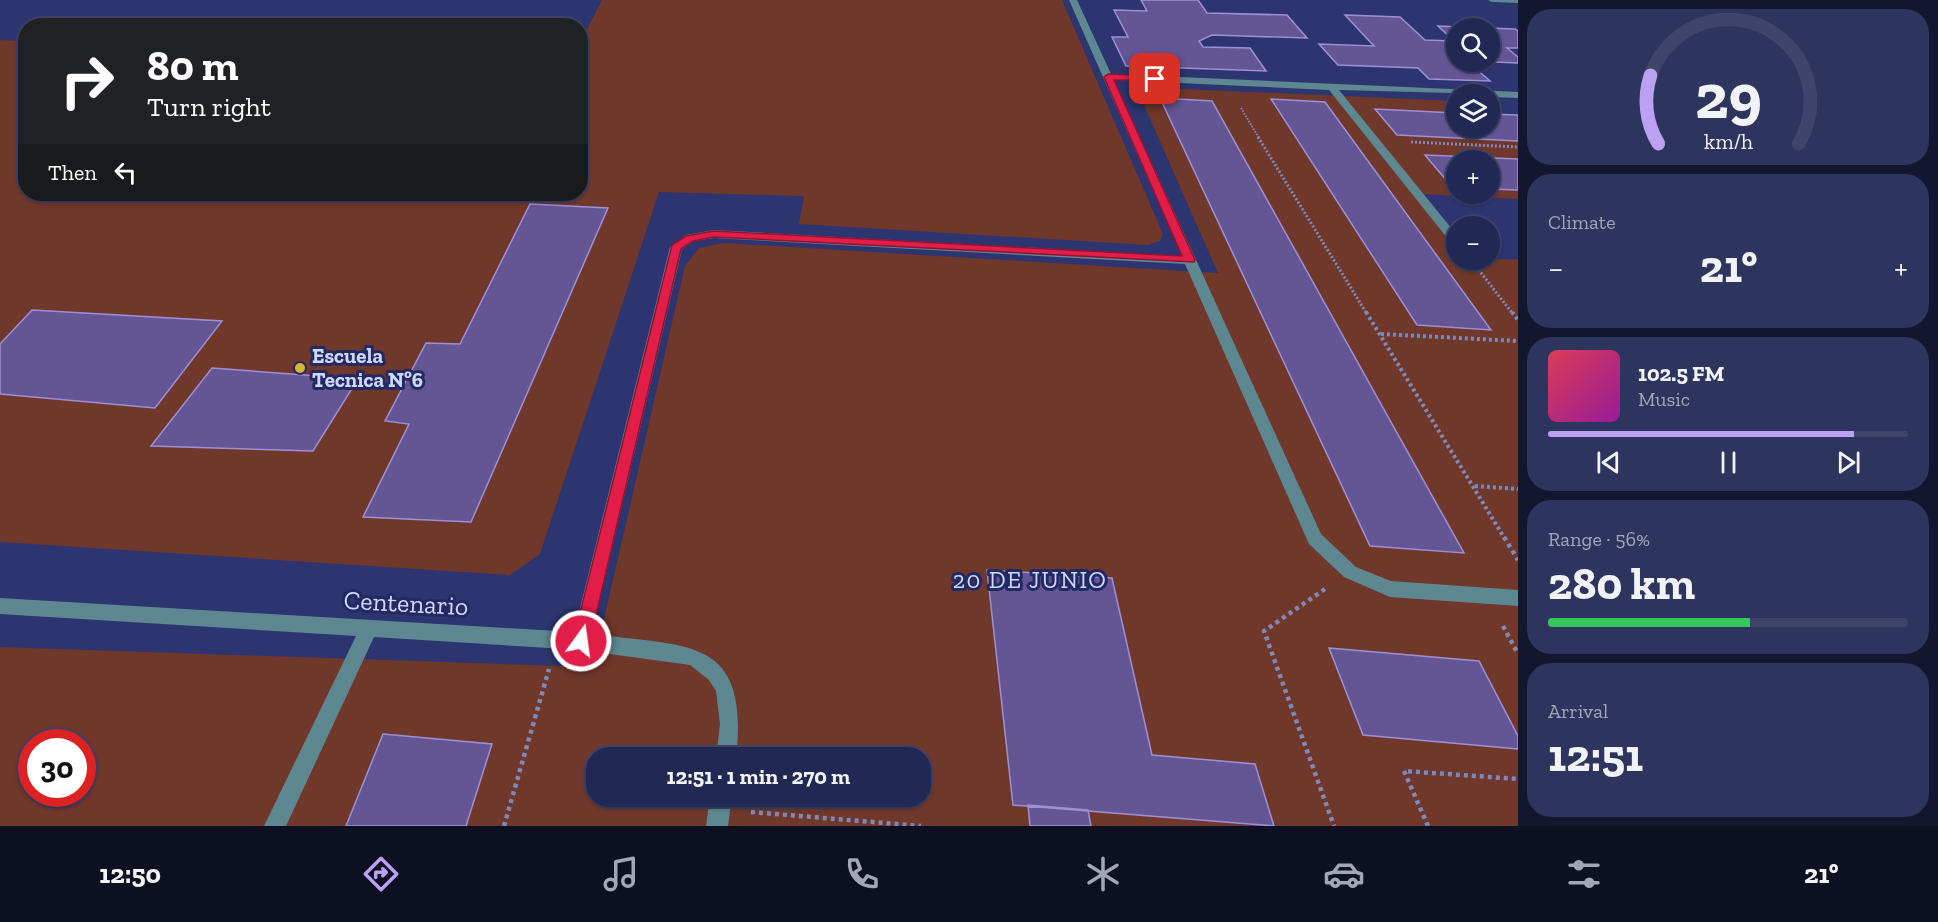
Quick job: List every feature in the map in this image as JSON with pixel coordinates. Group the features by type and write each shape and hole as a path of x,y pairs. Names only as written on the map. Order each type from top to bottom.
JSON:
{"street":[{"path":"1073,0 1315,539 1350,572 1390,589 1518,598"},
{"path":"1492,0 1518,1"},
{"path":"1108,77 1518,95"},
{"path":"1331,86 1446,229"},
{"path":"581,641 676,248 690,238 714,234 1190,260"},
{"name":"Centenario","path":"0,606 558,639 694,657 716,674 725,688 730,724 727,747"},
{"path":"275,826 369,628"}],"path":[{"path":"1224,82 1475,486 1518,560"},
{"path":"1375,140 1518,147"},
{"path":"1479,270 1518,321"},
{"path":"1381,334 1518,341"},
{"path":"1475,486 1518,489"},
{"path":"1334,826 1264,631 1350,572"},
{"path":"504,826 558,639"},
{"path":"1428,826 1404,771 1518,779"},
{"path":"719,811 921,826"}],"shaded area":[{"name":"Escuela Tecnica Nº6","path":"602,0 1062,0 1163,234 1160,241 1148,245 799,224 804,196 659,192 540,554 510,575 0,542 0,394 155,408 222,321 32,311 0,344 0,40 18,41 18,201 588,201 588,27","holes":["530,205 608,208 471,522 363,517 409,424 385,421 426,343 460,344"]},
{"path":"1136,87 1446,101 1446,112 1376,109 1397,135 1518,141 1518,159 1500,158 1500,150 1446,150 1446,157 1425,156 1446,180 1446,195 1421,194 1446,228 1446,267 1325,102 1272,99 1417,325 1491,329 1448,270 1500,270 1500,259 1518,259 1518,736 1479,661 1329,649 1363,735 1518,749 1518,826 1274,826 1255,764 1152,755 1112,578 987,570 1013,804 1028,805 1030,826 466,826 492,744 384,734 346,826 0,826 0,647 593,667 685,266 699,248 724,243 1218,273","holes":["1160,99 1212,101 1464,553 1370,546"]},
{"path":"1500,189 1518,190 1518,199 1500,198"},
{"path":"1088,810 1259,826 1091,826"}],"building":[{"path":"1141,0 1198,0 1207,13 1287,15 1307,38 1212,35 1199,41 1203,47 1250,48 1266,71 1126,66 1112,37 1128,37 1114,10 1147,11"},
{"path":"1345,15 1400,17 1425,40 1446,41 1446,72 1480,72 1490,81 1429,79 1418,68 1338,65 1319,44 1374,46"},
{"path":"1438,26 1446,26 1446,34"},
{"path":"1500,28 1518,31 1518,48 1507,48 1518,57 1518,63 1500,62"},
{"path":"1160,98 1212,101 1464,553 1370,546"},
{"path":"1271,99 1325,102 1491,330 1417,325"},
{"path":"1375,109 1446,113 1446,137 1397,135"},
{"path":"1500,114 1518,115 1518,141 1458,138 1500,138"},
{"path":"1425,155 1446,156 1446,180"},
{"path":"1500,158 1518,159 1518,190 1500,189"},
{"path":"530,204 608,208 471,522 363,517 409,424 385,421 426,343 460,344"},
{"path":"32,310 222,321 155,408 0,394 0,344"},
{"path":"212,368 358,379 313,451 151,446"},
{"path":"987,570 1112,578 1152,755 1255,764 1274,826 1013,805"},
{"path":"1329,648 1479,661 1518,736 1518,749 1363,735"},
{"path":"383,734 492,744 466,826 346,826"},
{"path":"1028,805 1088,810 1091,826 1030,826"}],"place":[{"name":"Escuela Tecnica Nº6","path":"300,368"}],"district":[{"name":"20 DE JUNIO","path":"1030,580"}],"route":[{"path":"581,641 676,248 690,238 714,234 1190,260 1108,77 1155,79"}]}
